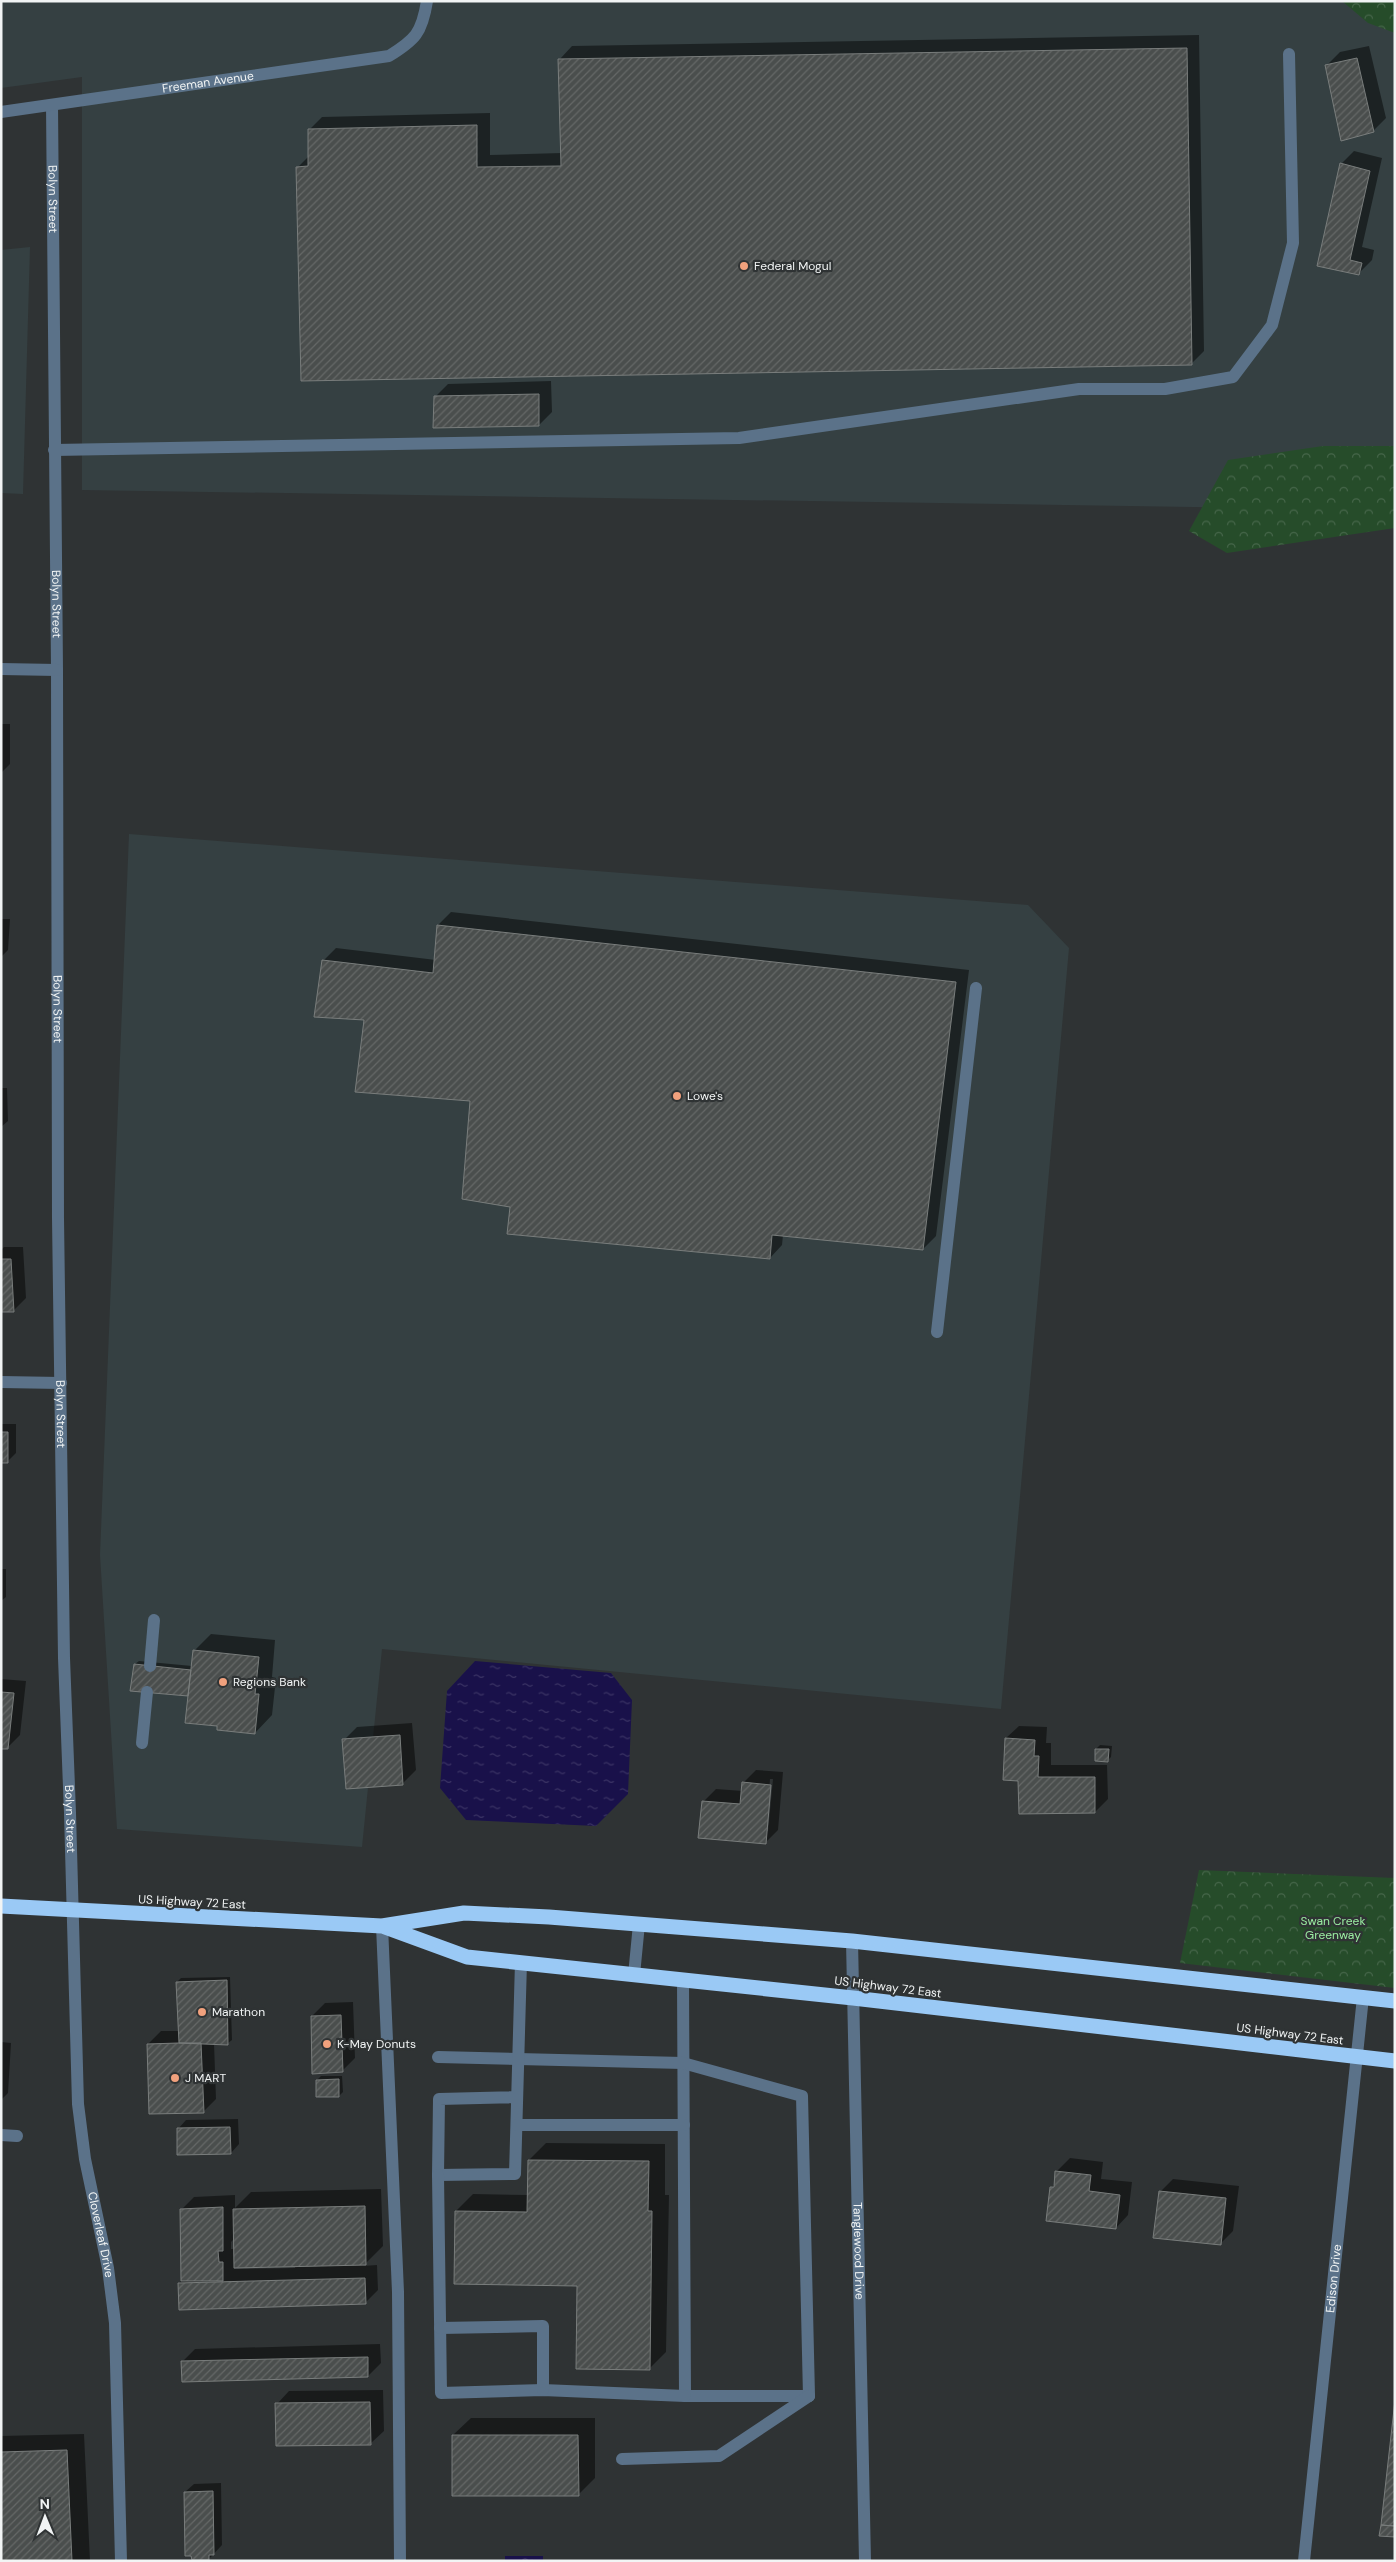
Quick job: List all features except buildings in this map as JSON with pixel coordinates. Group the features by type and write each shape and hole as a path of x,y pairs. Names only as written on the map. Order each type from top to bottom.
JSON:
{"highway":[{"name":"US Highway 72 East","path":"1,1906 382,1926 464,1912 639,1924 852,1942 1395,2001"},
{"name":"US Highway 72 East","path":"382,1926 467,1956 853,1998 1395,2061"}],"street":[{"name":"Freeman Avenue","path":"1,112 389,56 412,42 424,19 427,1"},
{"path":"54,450 738,438 1078,389 1165,388 1233,377 1272,325 1293,243 1290,54"},
{"name":"Bolyn Street","path":"52,105 57,670 58,1218 64,1658 70,1813 71,1911"},
{"path":"1,669 57,670"},
{"path":"937,1332 976,988"},
{"path":"1,1382 61,1383"},
{"path":"150,1666 154,1620"},
{"path":"142,1743 147,1692"},
{"name":"Cloverleaf Drive","path":"71,1911 78,2104 85,2159 108,2268 115,2324 120,2561"},
{"path":"634,1974 639,1924"},
{"path":"382,1926 398,2292 400,2561"},
{"name":"Tanglewood Drive","path":"852,1942 864,2561"},
{"path":"438,2175 515,2174 521,1962"},
{"path":"683,1980 685,2396"},
{"name":"Edison Drive","path":"1304,2561 1355,2057 1363,1997"},
{"path":"438,2057 683,2063 802,2096 809,2396"},
{"path":"517,2097 439,2099 440,2393 543,2390 685,2396 809,2396"},
{"path":"517,2125 684,2125"},
{"path":"1,2135 17,2136"},
{"path":"440,2328 543,2326 543,2390"},
{"path":"622,2459 719,2456 809,2396"}],"shaded area":[{"path":"1,1 1379,1 1395,20 1395,510 82,490 82,77 1,88"},
{"path":"30,247 23,494 1,493 1,250"},
{"path":"129,834 1028,905 1069,948 1001,1709 382,1649 362,1847 117,1829 100,1555"}],"green space":[{"path":"1342,1 1395,1 1395,33 1368,23"},
{"path":"1323,446 1395,446 1395,528 1227,553 1189,531 1228,460"},
{"name":"Swan Creek Greenway","path":"1199,1870 1395,1878 1395,1988 1180,1963"}],"water":[{"path":"475,1661 611,1673 632,1700 628,1794 596,1826 466,1820 440,1788 447,1691"},
{"path":"505,2556 543,2556 543,2561 505,2561"}],"place":[{"name":"Federal Mogul","path":"744,266"},
{"name":"Lowe's","path":"677,1096"},
{"name":"Regions Bank","path":"223,1682"},
{"name":"Marathon","path":"202,2012"},
{"name":"K-May Donuts","path":"327,2044"},
{"name":"J MART","path":"175,2078"}]}
